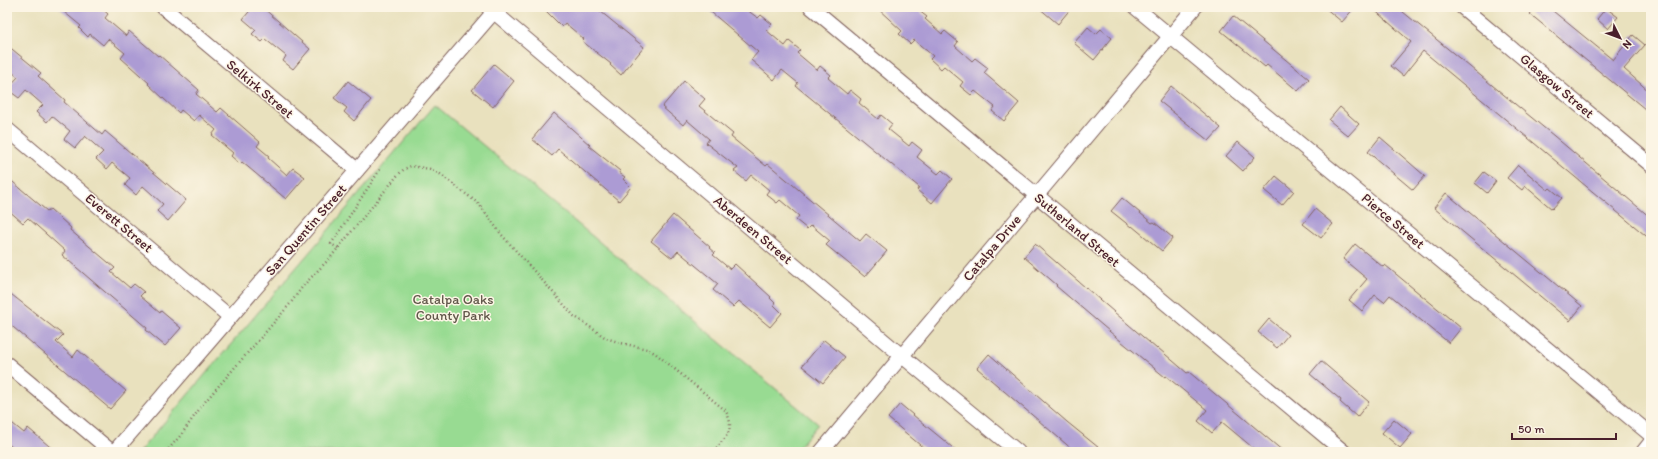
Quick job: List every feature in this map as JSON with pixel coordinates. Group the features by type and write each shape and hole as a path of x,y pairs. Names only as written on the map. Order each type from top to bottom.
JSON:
{"street":[{"name":"Selkirk Street","path":"163,7 357,170"},
{"name":"Sutherland Street","path":"811,7 1344,452"},
{"name":"Pierce Street","path":"1135,7 1651,435"},
{"name":"Catalpa Drive","path":"821,452 1195,7"},
{"name":"Glasgow Street","path":"1462,7 1651,165"},
{"name":"San Quentin Street","path":"113,452 357,170 493,9"},
{"name":"Aberdeen Street","path":"493,9 902,356 1018,452"},
{"name":"Everett Street","path":"7,129 230,317"},
{"path":"7,364 113,452"},
{"path":"1643,452 1651,442"}],"path":[{"path":"166,452 181,435 203,404 290,304 303,286 338,248 404,169 411,166 419,166 440,174 479,204 501,234 574,316 606,338 647,349 655,353 725,410 731,424 729,430 713,452"},
{"path":"338,248 331,244 381,168"}],"green space":[{"name":"Catalpa Oaks County Park","path":"435,105 818,424 795,452 139,452"}],"building":[{"path":"58,7 100,7 108,14 105,18 126,36 129,31 199,90 196,94 217,112 221,108 260,142 257,146 287,175 293,168 305,177 286,199 242,162 240,164 231,156 233,153 212,135 216,130 199,115 194,121 181,110 179,113 121,58 125,53 108,39 103,45 90,34 88,37 79,28 81,26"},
{"path":"253,7 262,7 310,49 293,69 283,61 286,56 265,39 262,42 252,34 256,30 243,19"},
{"path":"542,7 595,7 644,47 621,75 610,65 611,64 582,41 584,39 565,23 562,27"},
{"path":"705,7 747,7 747,10 758,18 761,15 772,24 766,30 785,46 789,41 800,50 797,53 817,70 820,66 831,75 828,78 847,94 850,90 861,99 859,103 878,119 881,115 892,124 888,129 909,146 912,142 922,150 917,157 938,174 942,170 952,179 932,203 917,190 919,187 796,86 798,83 782,70 774,80 751,60 758,52"},
{"path":"876,7 914,7 927,17 925,19 942,34 945,31 958,42 955,46 972,61 975,58 988,68 984,73 1019,103 1004,121 992,111 995,107 975,91 971,95 960,86 963,82 944,66 941,69 930,59 933,56 914,40 910,44 899,34 902,31"},
{"path":"1038,7 1072,7 1058,24"},
{"path":"1324,7 1355,7 1342,22"},
{"path":"1371,7 1397,7 1554,136 1651,218 1651,240 1423,51 1403,76 1391,66 1411,42"},
{"path":"1536,7 1548,7 1613,60 1633,35 1645,45 1624,69 1651,93 1651,114 1530,14"},
{"path":"1606,8 1618,17 1608,29 1597,19"},
{"path":"1233,16 1309,79 1298,91 1267,65 1265,67 1221,31"},
{"path":"1088,27 1096,34 1101,29 1112,38 1094,60 1074,43"},
{"path":"7,45 41,73 38,76 65,100 64,102 102,135 105,131 186,200 168,221 157,211 163,204 143,186 136,195 125,185 130,178 112,163 107,169 96,159 103,152 85,136 75,148 64,139 70,131 52,116 47,122 36,112 43,105 26,90 19,98 7,89 18,77 7,68"},
{"path":"494,64 514,81 493,107 472,90"},
{"path":"348,81 371,100 354,121 344,112 347,108 334,98"},
{"path":"684,81 705,99 699,106 733,134 731,137 766,166 768,164 860,241 866,234 887,251 865,277 826,245 830,241 811,225 807,229 796,220 799,216 780,200 777,203 766,194 769,190 751,175 746,181 734,171 738,168 706,143 709,139 687,120 683,125 662,107"},
{"path":"1171,86 1221,128 1209,141 1159,101"},
{"path":"1340,107 1359,124 1348,136 1329,120"},
{"path":"554,113 625,177 623,179 631,187 619,201 558,149 552,156 532,139"},
{"path":"1380,137 1425,176 1413,190 1368,152"},
{"path":"1238,142 1255,157 1243,171 1226,156"},
{"path":"1518,165 1548,190 1550,188 1562,198 1552,209 1525,186 1522,190 1507,178"},
{"path":"1484,172 1496,181 1487,193 1475,183"},
{"path":"1276,176 1294,191 1282,205 1264,190"},
{"path":"7,177 47,211 50,209 71,228 70,230 115,268 111,272 130,288 134,284 144,292 140,296 181,328 165,346 146,330 147,328 62,255 65,251 28,218 23,223 7,209"},
{"path":"1446,193 1582,306 1570,321 1434,208"},
{"path":"1122,198 1173,238 1162,251 1111,211"},
{"path":"1315,209 1333,224 1321,238 1303,224"},
{"path":"673,215 710,247 709,248 715,253 713,255 730,269 735,264 771,297 770,298 775,303 774,305 782,313 770,327 739,301 733,307 713,290 718,284 678,251 672,258 651,241"},
{"path":"1035,244 1157,349 1158,348 1187,373 1189,372 1284,452 1258,452 1222,422 1212,433 1198,421 1207,410 1116,337 1024,257"},
{"path":"1355,244 1383,267 1385,265 1461,328 1449,343 1390,295 1384,302 1375,295 1362,311 1349,300 1367,279 1343,259"},
{"path":"7,291 63,335 56,342 73,357 78,350 126,391 110,409 7,322"},
{"path":"1269,319 1288,335 1277,348 1258,332"},
{"path":"824,340 845,357 823,383 802,366"},
{"path":"989,354 1104,452 1075,452 977,368"},
{"path":"1321,361 1369,402 1357,417 1340,402 1341,400 1310,374"},
{"path":"900,404 958,452 929,452 920,445 888,418"},
{"path":"7,419 24,433 28,428 56,452 18,452 7,443"},
{"path":"1394,419 1412,434 1400,448 1382,433"}]}
